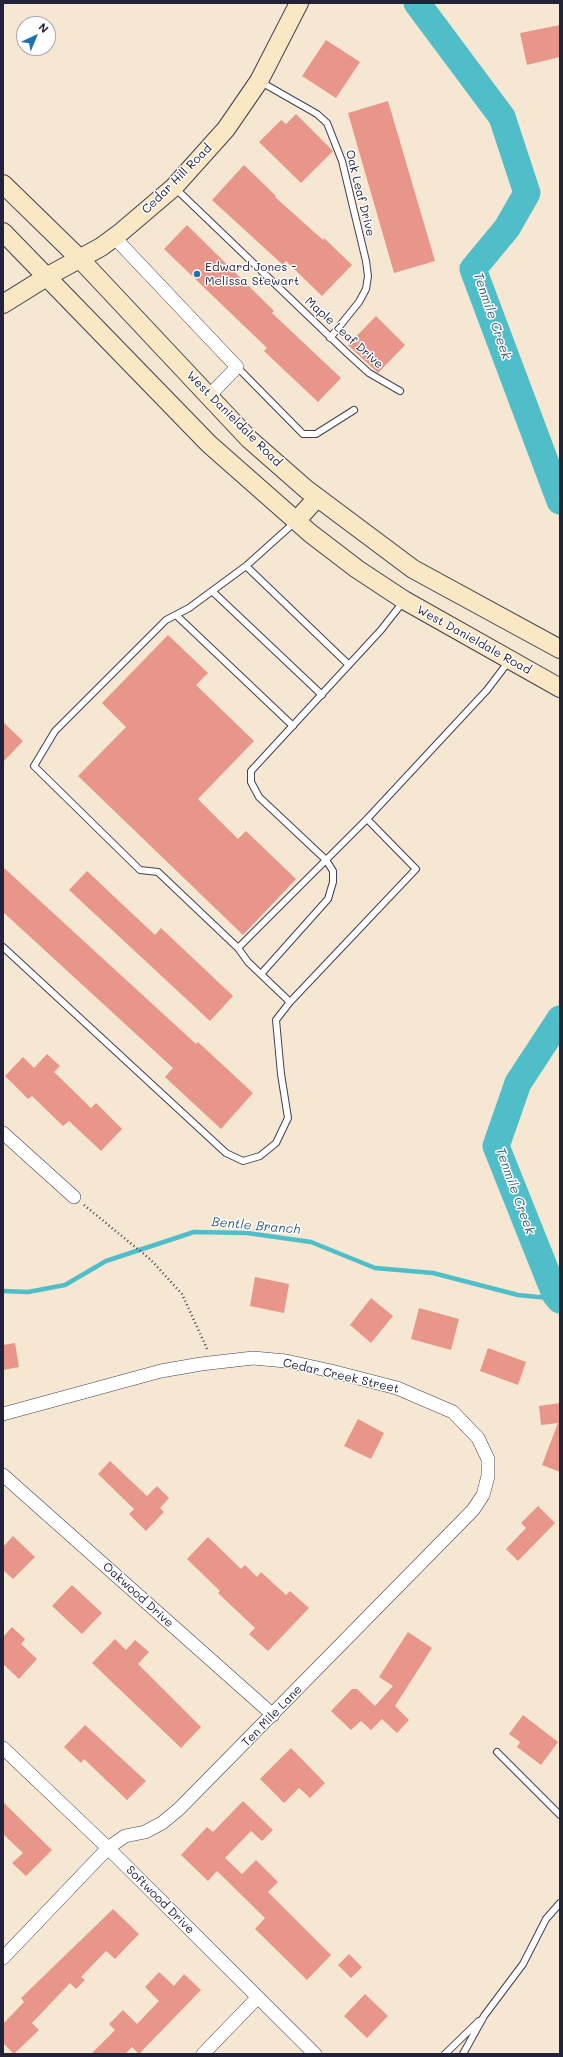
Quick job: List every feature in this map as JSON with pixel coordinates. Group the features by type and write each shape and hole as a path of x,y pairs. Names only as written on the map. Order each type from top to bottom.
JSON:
{"main road":[{"name":"Cedar Hill Road","path":"3,304 48,276 80,259 114,237 174,187 226,129 259,81 299,3"},
{"name":"West Danieldale Road","path":"3,184 80,259 249,439 317,498 413,569 560,649"},
{"name":"West Danieldale Road","path":"3,232 48,276 209,444 296,521 357,569 404,600 560,688"},
{"path":"296,521 317,498"}],"street":[{"path":"114,237 237,367 209,396"},
{"path":"5,1137 74,1197"},
{"name":"Cedar Creek Street","path":"3,1414 161,1372 213,1362 254,1358 286,1361 397,1388 453,1412 478,1438"},
{"name":"Ten Mile Lane","path":"3,1958 108,1848 125,1836 145,1832 156,1826 179,1809 473,1510 483,1495 488,1476 488,1459 478,1438"},
{"name":"Oakwood Drive","path":"3,1475 273,1715"},
{"name":"Softwood Drive","path":"3,1748 108,1848 257,1998 315,2054"},
{"path":"203,2054 257,1998"}],"lane":[{"name":"Oak Leaf Drive","path":"259,81 322,118 327,123 334,136 342,161 366,260 368,276 366,289 359,302 330,338"},
{"name":"Maple Leaf Drive","path":"174,187 330,338 369,373 400,391"},
{"path":"237,367 303,434 316,434 354,410"},
{"path":"290,1002 248,962 238,948 158,872 140,870 34,766 55,730 166,620 189,608 212,592 246,566 296,521"},
{"path":"246,566 349,665"},
{"path":"212,592 322,694"},
{"path":"261,974 328,899 333,882 332,871 326,860 259,797 251,782 251,771 349,665 404,600"},
{"path":"176,615 293,726"},
{"path":"238,948 367,819 487,690 510,660"},
{"path":"3,947 226,1153 243,1161 260,1156 276,1143 288,1118 281,1074 276,1020 290,1002 416,868 367,819"},
{"path":"497,1752 560,1815"},
{"path":"445,2054 484,2016 524,1964 546,1919 560,1902"},
{"path":"463,2054 484,2016"}],"path":[{"path":"74,1197 150,1260 182,1294 213,1362"}],"building":[{"path":"560,25 560,57 527,65 520,33"},
{"path":"326,40 360,62 336,98 302,76"},
{"path":"388,101 435,261 394,273 348,113"},
{"path":"296,114 333,151 301,183 259,142 281,120 286,124"},
{"path":"244,165 276,196 275,197 323,240 324,238 352,265 322,296 286,261 283,265 212,200"},
{"path":"187,225 274,311 272,313 341,378 318,402 264,351 267,348 164,249"},
{"path":"376,316 405,345 378,373 348,345"},
{"path":"168,635 208,673 196,685 254,741 198,799 238,839 246,831 296,879 243,935 78,776 126,727 102,703"},
{"path":"3,722 23,741 3,762"},
{"path":"3,867 196,1044 198,1042 253,1093 221,1129 165,1077 173,1068 3,912"},
{"path":"87,871 155,935 161,928 233,996 210,1021 69,890"},
{"path":"47,1054 60,1066 54,1072 91,1108 96,1103 122,1129 101,1151 69,1121 63,1126 32,1096 28,1099 5,1076 23,1057 34,1068"},
{"path":"255,1277 289,1284 284,1313 250,1306"},
{"path":"371,1298 393,1316 371,1343 350,1325"},
{"path":"419,1308 459,1319 451,1350 411,1339"},
{"path":"15,1343 19,1367 3,1370 3,1345"},
{"path":"488,1348 526,1362 518,1385 480,1371"},
{"path":"560,1403 560,1472 542,1465 558,1423 541,1425 539,1406"},
{"path":"358,1419 384,1433 371,1459 344,1446"},
{"path":"110,1461 147,1496 157,1486 169,1498 160,1508 164,1512 146,1531 129,1514 134,1509 98,1474"},
{"path":"538,1506 555,1523 518,1561 506,1549 526,1528 521,1523"},
{"path":"13,1536 35,1557 13,1579 3,1570 3,1547"},
{"path":"208,1537 241,1569 245,1565 257,1577 261,1572 286,1595 290,1591 309,1608 268,1651 249,1634 255,1628 218,1593 220,1591 187,1559"},
{"path":"72,1585 102,1613 82,1634 52,1606"},
{"path":"12,1627 25,1639 21,1644 37,1659 19,1679 3,1664 3,1637"},
{"path":"408,1632 432,1648 395,1706 409,1720 397,1733 382,1719 371,1730 361,1721 351,1730 331,1711 352,1689 357,1689 375,1706 393,1686 379,1677"},
{"path":"115,1639 126,1650 135,1640 149,1652 138,1664 201,1727 181,1748 92,1663"},
{"path":"523,1715 558,1742 541,1765 517,1747 520,1742 509,1734"},
{"path":"85,1725 146,1781 127,1800 84,1759 81,1763 64,1747"},
{"path":"291,1748 325,1783 310,1798 299,1788 284,1803 260,1779"},
{"path":"243,1801 273,1830 262,1841 251,1831 225,1858 242,1874 256,1860 278,1882 268,1892 331,1955 307,1980 255,1929 265,1918 217,1871 208,1881 181,1855 207,1827 213,1832"},
{"path":"3,1802 52,1850 26,1876 12,1863 23,1853 3,1834"},
{"path":"113,1909 139,1934 115,1959 106,1951 81,1977 85,1980 76,1989 70,1983 32,2023 39,2030 14,2054 3,2043 3,2024 24,2002 21,1998"},
{"path":"349,1954 362,1967 351,1978 338,1965"},
{"path":"159,1972 174,1986 184,1974 201,1990 139,2054 132,2047 125,2054 91,2054 115,2030 109,2024 123,2010 137,2024 159,2001 145,1987"},
{"path":"365,1994 388,2016 367,2038 344,2016"}],"waterway":[{"name":"Tenmile Creek","path":"417,3 502,117 527,193 507,228 473,269 560,501"},
{"name":"Tenmile Creek","path":"560,1019 518,1083 496,1146 555,1294 560,1300"},
{"name":"Bentle Branch","path":"3,1291 28,1292 65,1285 106,1261 194,1232 247,1233 311,1242 375,1268 433,1273 518,1295 559,1299"}],"place":[{"name":"Edward Jones - Melissa Stewart","path":"197,274"}]}
